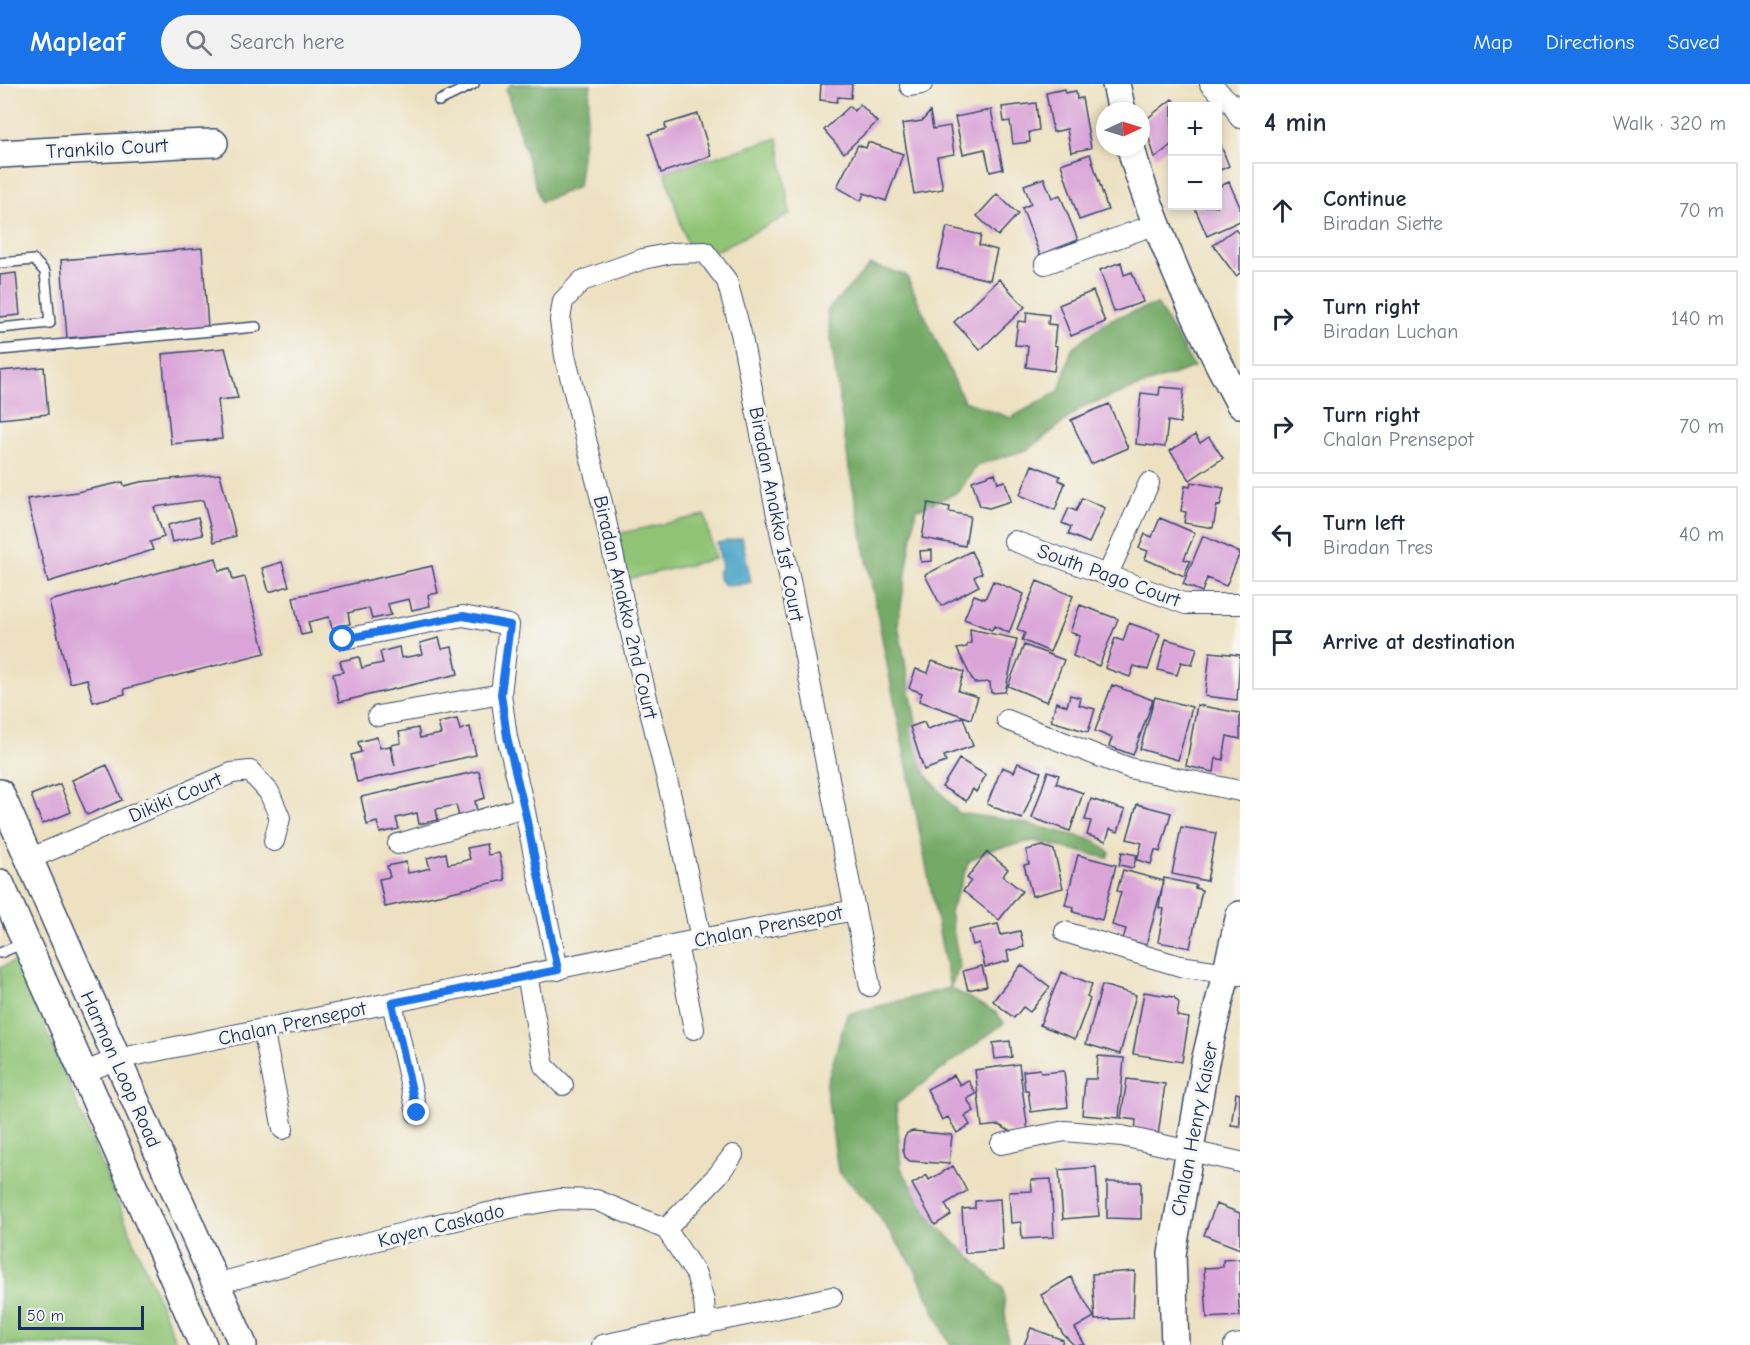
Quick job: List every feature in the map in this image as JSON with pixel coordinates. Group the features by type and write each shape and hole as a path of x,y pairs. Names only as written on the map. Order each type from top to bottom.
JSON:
{"main road":[{"path":"1116,84 1120,102"},
{"name":"Trankilo Court","path":"0,154 214,143"},
{"path":"1133,156 1137,175 1176,276 1203,336 1240,404"},
{"name":"Harmon Loop Road","path":"0,793 243,1345"},
{"name":"Harmon Loop Road","path":"0,884 203,1345"},
{"name":"Chalan Henry Kaiser","path":"1175,1345 1172,1254 1188,1149 1205,1062 1234,973 1240,915"}],"street":[{"path":"1210,84 1233,105 1240,118"},
{"path":"1045,264 1156,224"},
{"name":"Biradan Anakko 1st Court","path":"582,281 643,259 672,253 705,252 727,281 741,333 855,910"},
{"name":"Biradan Anakko 2nd Court","path":"582,281 563,301 560,320 565,356 674,809 701,939"},
{"path":"1107,574 1149,483"},
{"name":"South Pago Court","path":"1014,541 1186,604 1240,604"},
{"path":"343,639 463,616 510,625 501,694 507,737 558,970"},
{"path":"378,716 501,694"},
{"path":"1007,720 1129,768 1240,791"},
{"name":"Dikiki Court","path":"29,859 232,773 250,771 269,792 280,818 274,841"},
{"path":"398,844 524,807"},
{"path":"855,910 870,986"},
{"name":"Chalan Prensepot","path":"83,1073 117,1059 701,939 855,910"},
{"path":"1065,932 1180,966 1234,973"},
{"path":"677,944 693,1029"},
{"path":"527,975 544,1066 563,1085"},
{"path":"392,1003 417,1113"},
{"path":"263,1029 283,1129"},
{"path":"1001,1144 1065,1131 1122,1136 1240,1162"},
{"path":"706,1324 704,1301 696,1274 666,1229 718,1175 733,1155"},
{"name":"Kayen Caskado","path":"216,1284 425,1227 560,1199 596,1200 666,1229"},
{"path":"602,1345 832,1297"},
{"path":"1234,1345 1240,1344"}],"lane":[{"path":"439,100 474,84"},
{"path":"0,263 34,260 45,272 50,323 0,328"},
{"path":"0,350 256,327"},
{"path":"0,953 26,942"}],"green space":[{"path":"511,84 591,84 578,187 541,202 506,89"},
{"path":"778,138 790,214 716,251 688,247 665,172"},
{"path":"870,265 906,275 964,401 1011,418 1059,391 1072,348 1109,320 1157,304 1194,367 1084,406 1029,449 977,465 959,492 916,510 898,624 925,773 958,813 1015,821 1094,840 1110,853 1107,858 1033,841 989,850 969,861 950,912 960,967 950,988 849,468 827,311"},
{"path":"705,515 715,559 627,579 617,534"},
{"path":"17,960 177,1345 0,1345 0,968"},
{"path":"950,988 997,1013 1004,1023 896,1104 901,1168 931,1220 1003,1288 1008,1345 950,1345 914,1267 872,1206 838,1171 826,1086 847,1014"}],"water":[{"path":"742,538 751,582 725,585 719,578 718,572 722,567 717,543"}],"building":[{"path":"821,84 852,84 851,98 838,97 837,102 820,100"},
{"path":"1065,89 1065,93 1076,91 1077,99 1082,98 1091,148 1071,152 1067,129 1053,132 1046,93"},
{"path":"1168,102 1168,147 1155,158 1150,141 1150,116"},
{"path":"1036,103 1039,130 1029,132 1030,142 1013,144 1010,121 1004,122 1002,107"},
{"path":"860,104 877,122 844,153 824,130 850,106 854,111"},
{"path":"991,110 1003,169 990,172 985,149 963,154 955,117"},
{"path":"930,112 933,129 950,126 954,154 937,157 943,189 914,194 902,124 922,121"},
{"path":"698,114 711,156 661,173 649,134 666,129 665,124"},
{"path":"868,142 903,154 886,201 864,193 861,201 837,187 858,145 866,148"},
{"path":"1222,148 1229,166 1222,169"},
{"path":"1090,154 1108,210 1079,220 1061,164"},
{"path":"1044,178 1052,198 1060,195 1078,240 1040,255 1022,208 1031,204 1024,185"},
{"path":"1229,182 1240,207 1240,221 1207,236 1196,210 1222,210 1222,185"},
{"path":"997,194 1018,214 998,236 977,216"},
{"path":"947,227 981,235 979,245 997,250 990,280 937,268"},
{"path":"1235,229 1240,235 1240,273 1236,276 1213,245"},
{"path":"202,248 208,327 67,338 61,260"},
{"path":"1121,262 1124,275 1132,272 1143,302 1114,312 1100,270"},
{"path":"16,273 20,315 0,317 0,275"},
{"path":"999,279 1025,307 980,350 954,322"},
{"path":"1093,291 1105,322 1071,336 1059,305"},
{"path":"1027,312 1049,315 1048,324 1056,325 1054,345 1057,346 1054,371 1026,367 1028,346 1015,345 1018,321 1026,322"},
{"path":"225,348 238,398 218,400 222,439 171,444 162,354"},
{"path":"44,367 48,414 0,419 0,371"},
{"path":"1160,387 1184,389 1180,423 1168,421 1165,447 1136,444 1141,393 1159,395"},
{"path":"1109,404 1128,448 1091,464 1071,420"},
{"path":"1195,435 1200,443 1209,437 1223,458 1190,480 1170,451"},
{"path":"1032,465 1060,476 1059,480 1065,483 1055,510 1020,495"},
{"path":"995,473 998,483 1005,481 1011,501 989,508 980,506 972,481"},
{"path":"220,474 236,536 214,542 203,500 154,507 164,537 150,542 153,550 48,582 27,499 77,492 123,482 124,486 140,482"},
{"path":"1191,482 1224,488 1220,506 1217,505 1213,528 1184,523 1186,512 1181,511 1185,486 1190,487"},
{"path":"1082,498 1105,508 1089,543 1068,534 1071,527 1062,523 1069,508 1076,511"},
{"path":"928,503 950,507 949,512 970,516 965,546 922,538"},
{"path":"198,517 203,535 172,542 168,525"},
{"path":"1160,518 1195,533 1184,559 1190,561 1184,576 1145,559 1148,551 1139,548 1145,534 1152,537"},
{"path":"1203,536 1240,553 1226,586 1207,578 1202,592 1183,584"},
{"path":"932,550 932,561 921,562 920,551"},
{"path":"971,551 982,573 974,577 979,586 941,606 925,575"},
{"path":"216,558 219,571 230,568 233,580 245,577 265,653 124,689 125,694 93,702 87,679 70,683 49,601"},
{"path":"282,562 289,586 269,592 262,568"},
{"path":"432,566 438,593 428,595 430,606 412,610 409,599 388,604 391,615 372,619 369,608 359,610 348,613 350,624 332,628 329,617 308,622 311,633 301,635 293,597"},
{"path":"993,581 1024,594 1009,633 994,626 992,630 964,619 974,595 985,599"},
{"path":"1037,581 1073,596 1050,652 1022,640 1025,633 1017,629"},
{"path":"1080,605 1118,619 1099,666 1073,656 1080,636 1070,632"},
{"path":"1129,623 1160,634 1148,670 1134,666 1130,677 1105,668 1115,638 1123,641"},
{"path":"970,629 1017,639 1005,692 991,693 990,682 974,683 957,649 967,647 967,644 971,643"},
{"path":"439,638 442,649 452,647 458,674 339,702 333,674 343,672 340,661 359,657 362,668 383,663 380,652 399,647 401,658 423,654 420,643"},
{"path":"1166,639 1197,648 1192,665 1181,662 1177,675 1158,670"},
{"path":"1024,645 1064,660 1047,702 1008,686"},
{"path":"1210,652 1240,655 1237,700 1205,696"},
{"path":"932,661 964,672 958,691 978,697 971,719 919,701 922,693 909,688 916,669 928,673"},
{"path":"1112,685 1153,700 1133,755 1109,746 1112,738 1095,731"},
{"path":"1070,695 1081,698 1079,705 1095,709 1088,732 1051,721 1056,702 1067,706"},
{"path":"1155,697 1192,707 1178,760 1140,749"},
{"path":"1197,705 1240,713 1240,739 1227,736 1223,760 1216,758 1214,772 1186,766"},
{"path":"963,717 973,746 944,756 946,762 924,770 910,727 924,722 927,729"},
{"path":"457,719 460,730 470,727 476,755 357,782 351,755 361,752 358,742 377,737 380,748 390,746 395,766 391,745 401,743 399,732 418,728 420,738 441,734 438,723"},
{"path":"959,759 986,775 976,792 973,789 966,801 942,787"},
{"path":"1018,763 1041,772 1022,819 987,804 1002,767 1014,772"},
{"path":"107,765 122,800 87,815 72,780"},
{"path":"479,771 485,798 475,801 477,812 459,816 456,805 436,809 438,820 419,824 417,813 396,818 399,829 380,833 377,822 367,825 361,797"},
{"path":"1048,771 1059,775 1056,783 1083,793 1070,831 1032,818"},
{"path":"60,784 71,812 42,824 31,795"},
{"path":"1091,799 1125,810 1118,832 1110,829 1106,841 1087,835 1091,821 1085,820"},
{"path":"1137,804 1171,813 1160,852 1155,850 1151,864 1137,860 1142,843 1127,839"},
{"path":"1181,827 1216,833 1207,881 1172,874"},
{"path":"486,844 488,855 499,853 505,880 385,907 379,879 390,877 387,866 406,862 408,873 419,871 430,868 427,858 446,853 448,864 460,862 470,859 467,848"},
{"path":"1043,846 1054,850 1063,888 1032,896 1024,865 1029,864 1026,850"},
{"path":"987,852 1008,869 1003,876 1022,891 999,920 963,891 971,881 967,878"},
{"path":"1122,852 1137,855 1133,868 1119,865"},
{"path":"1078,855 1116,865 1102,920 1073,912 1074,907 1065,905"},
{"path":"1123,870 1164,881 1146,945 1123,939 1126,929 1112,925 1121,892 1117,891"},
{"path":"1164,878 1196,885 1195,888 1202,890 1190,948 1158,942 1164,909 1159,908"},
{"path":"998,924 1001,935 1020,931 1024,947 1007,951 1009,961 985,967 979,943 973,945 969,930"},
{"path":"1021,965 1050,987 1030,1012 1023,1007 1014,1018 993,1001"},
{"path":"982,966 987,986 968,990 963,971"},
{"path":"1061,972 1092,984 1087,997 1090,999 1075,1039 1040,1025"},
{"path":"1102,985 1136,995 1120,1054 1086,1044"},
{"path":"1144,992 1174,997 1179,1003 1177,1016 1189,1018 1182,1062 1133,1054"},
{"path":"1010,1041 1012,1057 995,1059 993,1043"},
{"path":"1098,1056 1124,1058 1119,1118 1082,1115 1085,1079 1096,1079"},
{"path":"1019,1064 1028,1131 1013,1133 999,1125 982,1127 975,1070"},
{"path":"1040,1069 1041,1073 1064,1071 1068,1107 1031,1112 1023,1071"},
{"path":"954,1075 960,1085 968,1080 976,1094 967,1099 974,1111 965,1116 970,1125 957,1133 948,1117 942,1120 927,1089"},
{"path":"1127,1079 1165,1084 1158,1136 1135,1133 1136,1120 1121,1118"},
{"path":"1236,1093 1240,1094 1240,1126 1231,1125"},
{"path":"913,1131 952,1135 949,1164 910,1161 905,1157 904,1139 907,1133"},
{"path":"953,1166 967,1191 945,1204 951,1215 935,1225 912,1184 927,1175 929,1180"},
{"path":"1096,1167 1099,1216 1063,1219 1059,1170"},
{"path":"1051,1179 1054,1237 1022,1239 1021,1222 1011,1223 1009,1192 1032,1191 1031,1180"},
{"path":"1107,1182 1141,1182 1141,1219 1107,1218"},
{"path":"1000,1199 1003,1250 965,1253 962,1209 975,1208 975,1201"},
{"path":"1216,1204 1240,1213 1240,1249 1204,1235"},
{"path":"1240,1259 1240,1294 1238,1294 1240,1316 1207,1318 1204,1268 1223,1267 1223,1260"},
{"path":"1135,1271 1133,1318 1095,1320 1092,1274"},
{"path":"1071,1277 1094,1317 1075,1328 1085,1345 1074,1345 1063,1334 1041,1295"},
{"path":"1031,1328 1063,1340 1061,1345 1024,1345"}],"route":[{"path":"343,639 463,616 510,625 501,694 507,737 558,970 392,1003 417,1113"}]}
